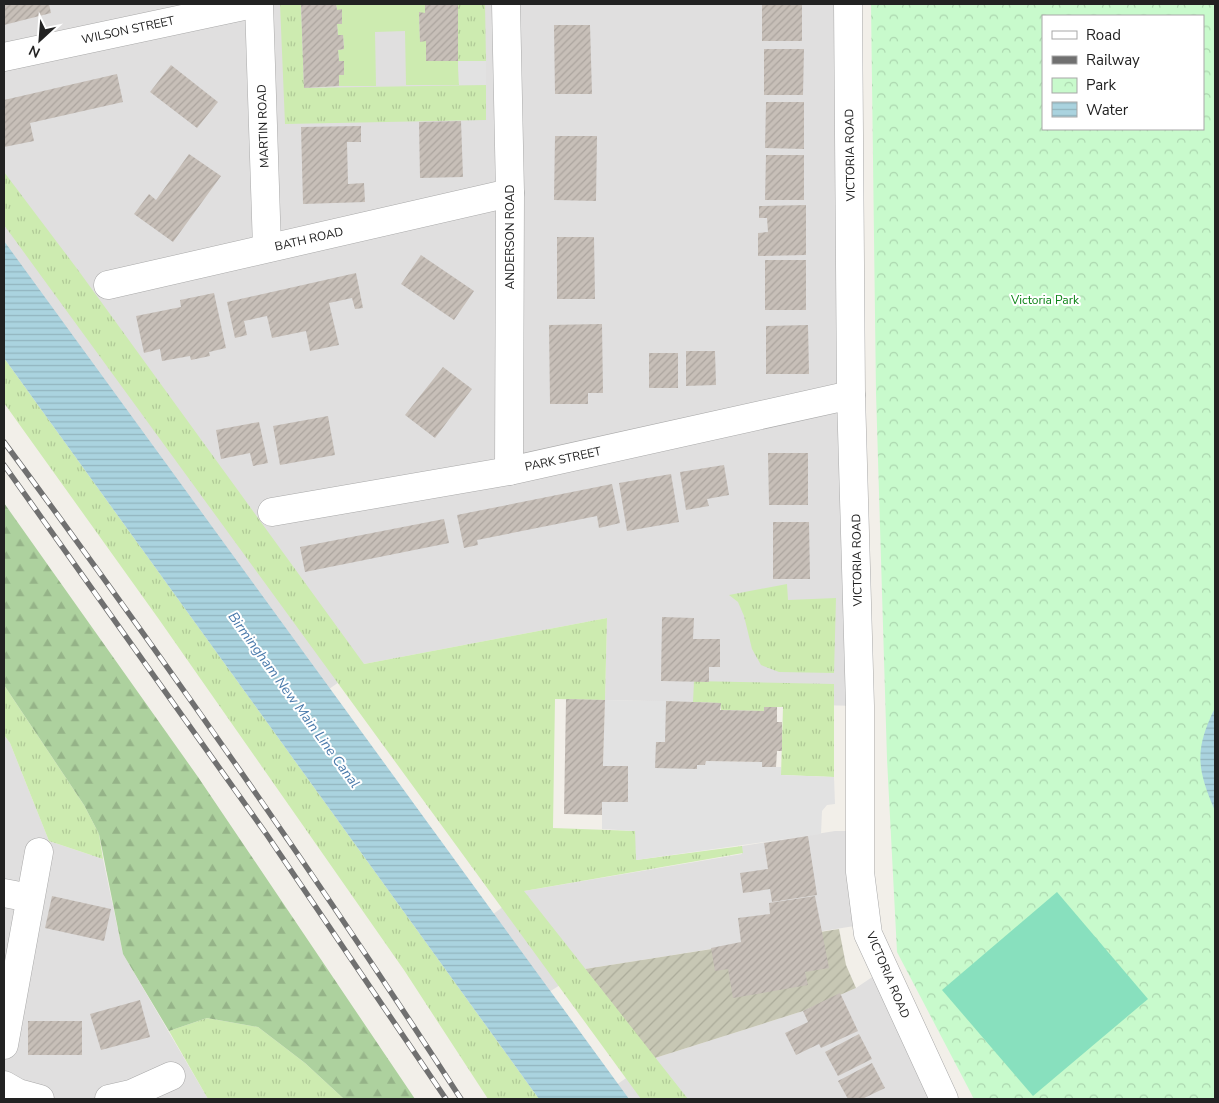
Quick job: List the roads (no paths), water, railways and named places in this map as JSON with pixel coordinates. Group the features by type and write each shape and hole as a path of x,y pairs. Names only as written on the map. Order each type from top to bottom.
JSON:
{"street":[{"name":"WILSON STREET","path":"4,57 253,4"},
{"name":"MARTIN ROAD","path":"259,4 267,248"},
{"name":"ANDERSON ROAD","path":"506,4 510,193 509,470"},
{"name":"VICTORIA ROAD","path":"848,4 852,395 860,706 860,872 867,924 872,943 944,1099"},
{"name":"BATH ROAD","path":"108,285 510,193"},
{"name":"PARK STREET","path":"272,512 509,470 852,395"},
{"path":"4,1044 39,852"},
{"path":"4,893 30,898"},
{"path":"124,1098 170,1076"},
{"path":"4,1085 18,1093 40,1099"}],"water":[{"name":"Birmingham New Main Line Canal","path":"4,241 629,1099 539,1099 4,358"},
{"path":"1215,708 1215,811 1204,783 1200,759 1204,736"}],"railway":[{"path":"4,442 122,603 237,767 351,932 461,1099"},
{"path":"4,465 267,835 446,1099"}],"park label":[{"name":"Victoria Park","path":"1045,300"}]}
